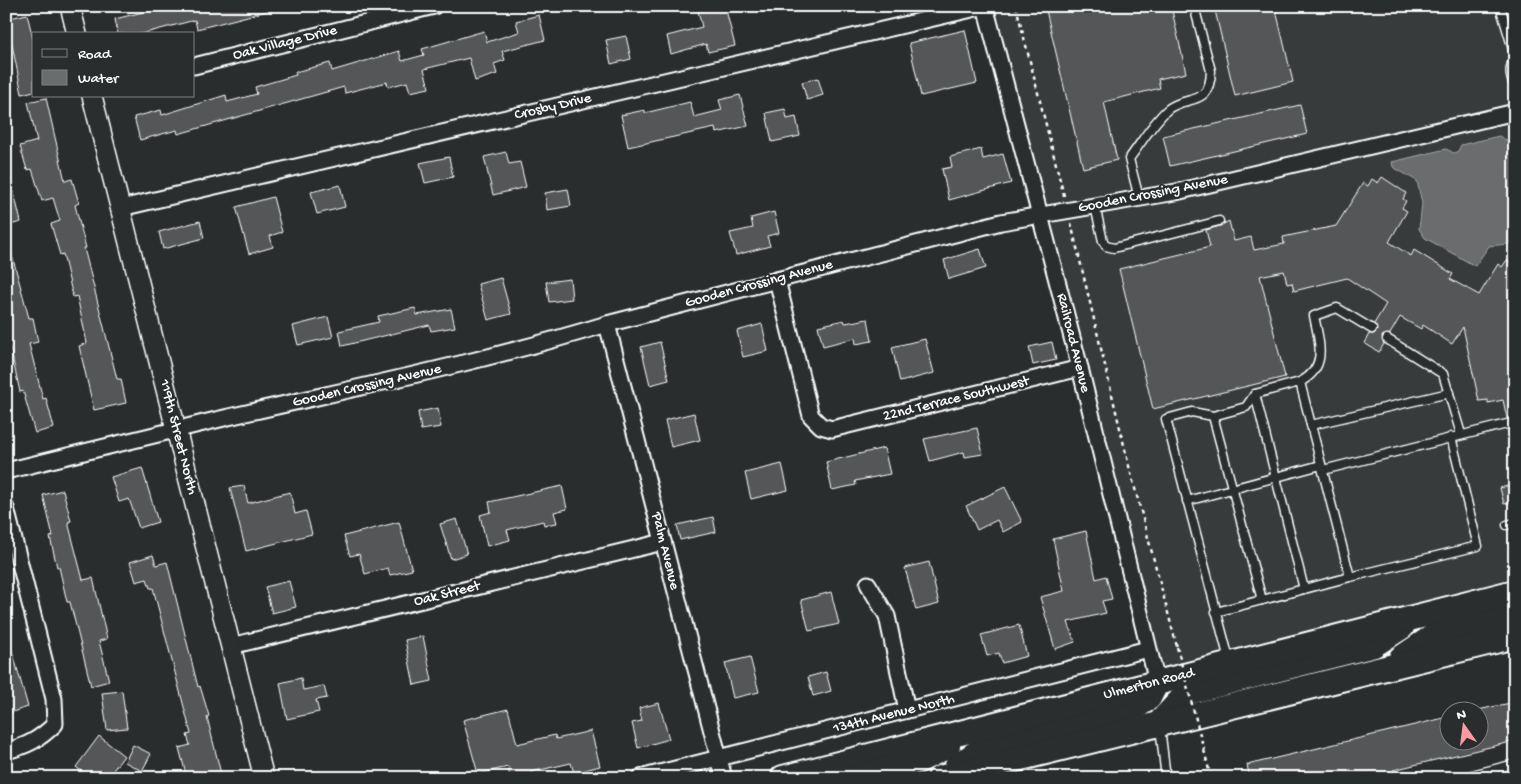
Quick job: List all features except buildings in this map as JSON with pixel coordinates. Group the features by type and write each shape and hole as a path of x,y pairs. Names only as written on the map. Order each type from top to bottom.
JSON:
{"main road":[{"name":"Ulmerton Road","path":"783,778 1515,592"},
{"path":"1387,668 1435,635 1466,624 1515,612"},
{"path":"1160,722 1188,692 1374,646 1416,617"},
{"path":"941,778 1160,722 1515,636"},
{"path":"941,778 977,752 997,744 1139,705 1149,698 1157,682"},
{"path":"853,778 920,760 943,750 975,728"}],"street":[{"path":"70,6 76,32"},
{"name":"Oak Village Drive","path":"195,66 434,6"},
{"name":"Crosby Drive","path":"121,208 985,6"},
{"name":"Railroad Avenue","path":"985,6 1080,368 1157,682"},
{"name":"119th Street North","path":"93,98 264,778"},
{"name":"Gooden Crossing Avenue","path":"6,471 546,343 607,324 992,224 1176,192 1515,112"},
{"name":"22nd Terrace Southwest","path":"777,280 811,416 821,426 832,430 1080,368"},
{"name":"Palm Avenue","path":"607,324 724,778"},
{"path":"6,508 54,699 55,724 40,738 24,747 6,751"},
{"name":"Oak Street","path":"232,646 663,542"},
{"path":"868,584 887,616 907,710"},
{"name":"134th Avenue North","path":"640,778 1148,649"}],"lane":[{"path":"1138,198 1129,159 1168,109 1199,98 1211,82 1211,71 1194,6"},
{"path":"1500,6 1515,56 1510,66 1511,78 1515,86"},
{"path":"1095,206 1103,241 1106,246 1114,248 1219,221"},
{"path":"1230,664 1166,419 1192,412 1213,416 1246,407 1255,394 1300,382 1309,377 1321,355 1314,316 1338,308 1372,329"},
{"path":"1386,339 1443,374 1461,434"},
{"path":"1300,382 1350,577"},
{"path":"1311,425 1449,393"},
{"path":"1255,394 1304,589"},
{"path":"1213,416 1262,600"},
{"path":"1187,501 1276,477 1515,422"},
{"path":"1216,612 1478,546 1451,437"},
{"path":"1160,722 1166,778"},
{"path":"1460,778 1515,764"}],"path":[{"path":"1016,6 1068,210 1129,466 1211,778"}],"shaded area":[{"path":"1005,6 1515,6 1515,103 1174,184 1046,205 994,9"},
{"path":"1515,121 1515,161 1510,142 1450,152 1393,167 1417,181 1422,203 1418,222 1482,254 1489,246 1508,244 1515,240 1515,583 1162,671 1050,222 1178,201"}],"water":[{"path":"1499,136 1510,142 1515,161 1515,240 1508,244 1489,246 1475,266 1425,238 1419,229 1422,203 1417,181 1393,167 1392,162 1446,149 1454,153 1458,151 1461,145"}]}
